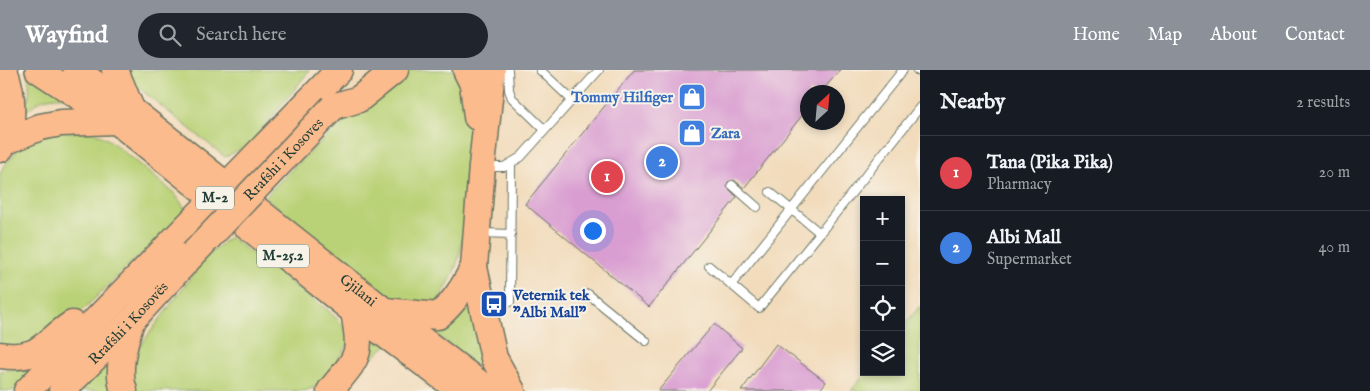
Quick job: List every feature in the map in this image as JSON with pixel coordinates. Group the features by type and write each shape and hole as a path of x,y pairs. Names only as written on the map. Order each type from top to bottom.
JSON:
{"highway":[{"path":"3,145 12,110 7,77 4,70"},
{"path":"3,145 40,127 124,115 115,70"},
{"name":"M-2","path":"325,90 339,70"},
{"name":"M-2","path":"325,90 370,70"},
{"path":"325,90 359,99 395,70"},
{"path":"466,70 473,84 476,112 484,141"},
{"path":"492,70 484,141 474,267 494,358 512,391"},
{"name":"Rrafshi i Kosoves","path":"122,312 220,193 325,90"},
{"name":"Rrafshi i Kosoves","path":"193,254 325,90"},
{"name":"Rrafshi i Kosovës","path":"27,391 193,254"},
{"path":"385,311 438,316 451,305 460,293 474,267"},
{"path":"0,354 10,356 39,351 73,324 122,312 125,341 121,367 124,391"},
{"name":"Rrafshi i Kosovës","path":"62,391 122,312"},
{"path":"330,391 356,358 359,346 354,312"}],"main road":[{"path":"38,70 124,115"},
{"path":"76,70 124,115"},
{"name":"M-25.2","path":"124,115 220,193"},
{"name":"Gjilani","path":"220,193 385,311 490,391"},
{"name":"Gjilani","path":"220,193 354,312 460,391"}],"lane":[{"path":"508,70 509,90 512,98 545,130"},
{"path":"540,70 572,100"},
{"path":"482,166 496,168 511,164 521,157 598,70"},
{"path":"731,285 903,70"},
{"path":"709,266 759,308 920,107"},
{"path":"510,302 511,164"},
{"path":"732,185 757,207"},
{"path":"770,192 820,233"},
{"path":"476,233 511,234"},
{"path":"588,294 646,341"}],"green space":[{"path":"26,70 29,70 72,97 44,99 33,105 21,116 29,93"},
{"path":"122,70 310,70 250,144 225,157 129,80"},
{"path":"408,70 455,70 470,121 465,226 454,272 436,304 403,304 389,297 265,197 334,130"},
{"path":"45,131 94,132 109,140 174,193 186,210 165,234 128,266 56,336 0,352 0,172 24,141"},
{"path":"230,237 330,312 342,324 352,339 320,385 305,391 132,391 129,361 205,258"},
{"path":"920,306 920,391 851,391 863,376 905,376 905,324"},
{"path":"471,308 502,386 436,334"},
{"path":"367,338 388,344 368,361 368,359"},
{"path":"117,351 115,391 80,391"},
{"path":"45,360 14,391 0,391 0,371 21,368"}],"building":[{"path":"634,70 840,70 827,85 800,85 800,118 744,188 734,180 728,182 727,187 737,197 649,307 525,204"},
{"path":"714,324 742,348 707,391 658,391"},
{"path":"776,344 826,382 819,391 741,391"}],"place":[{"name":"Tommy Hilfiger","path":"692,97"},
{"name":"Zara","path":"692,133"},
{"name":"Albi Mall","path":"662,162"},
{"name":"Tana (Pika Pika)","path":"607,177"},
{"name":"Veternik tek \"Albi Mall\"","path":"494,304"}]}
